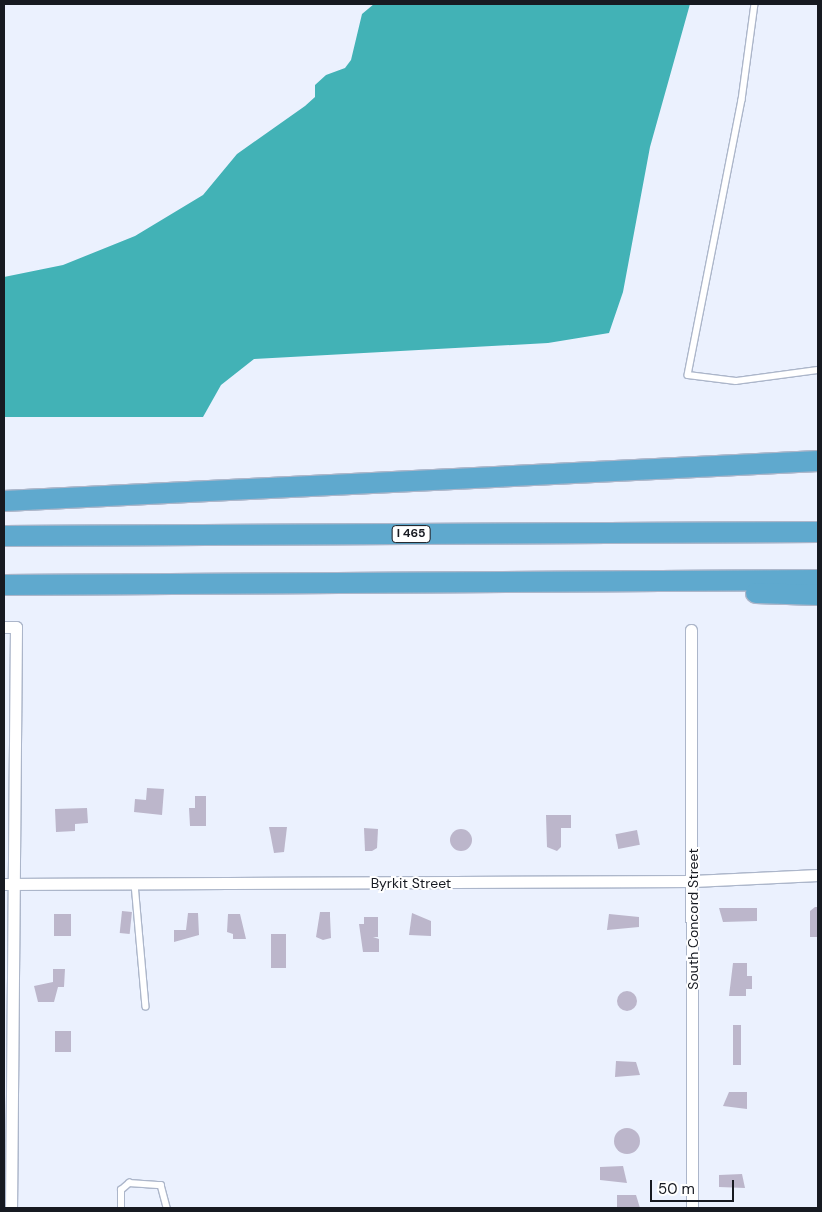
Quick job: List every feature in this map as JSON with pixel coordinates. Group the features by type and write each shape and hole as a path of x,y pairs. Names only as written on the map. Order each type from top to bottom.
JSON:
{"highway":[{"path":"4,501 818,461"},
{"path":"750,533 818,528"},
{"name":"I 465","path":"4,536 818,532"},
{"path":"471,580 818,595"},
{"path":"4,585 471,580 818,580"}],"street":[{"path":"4,627 16,627 9,884 11,1208"},
{"name":"South Concord Street","path":"691,630 693,882 692,1208"},
{"name":"Byrkit Street","path":"9,884 693,882 818,875"}],"lane":[{"path":"755,4 740,110 688,375 736,381 818,370"},
{"path":"135,884 146,1007"},
{"path":"121,1208 121,1190 129,1183 161,1185 167,1208"}],"water":[{"path":"374,4 690,4 650,147 623,292 609,333 548,343 254,359 221,385 203,417 4,417 4,277 63,265 135,236 203,195 237,154 305,106 315,97 315,85 326,75 345,68 351,60 362,14"}],"building":[{"path":"147,788 164,789 162,815 134,812 135,799 146,800"},
{"path":"195,796 206,796 206,826 190,826 189,808 195,808"},
{"path":"87,808 88,823 75,824 75,831 56,832 55,809"},
{"path":"546,815 571,815 571,828 561,828 561,847 557,851 547,847"},
{"path":"269,827 287,827 284,852 274,853"},
{"path":"364,828 378,829 377,848 372,851 365,851"},
{"path":"461,829 469,832 472,840 469,848 461,851 453,848 450,840 453,832"},
{"path":"637,830 640,845 618,849 615,834"},
{"path":"818,907 818,937 810,937 810,911"},
{"path":"719,908 757,908 757,921 723,922"},
{"path":"122,911 132,912 130,934 120,933"},
{"path":"320,912 330,912 331,938 323,940 316,937"},
{"path":"188,913 198,913 199,935 174,942 174,930 186,930"},
{"path":"412,913 431,921 431,936 409,935"},
{"path":"54,914 71,914 71,936 54,936"},
{"path":"228,914 240,914 246,939 233,939 233,934 227,932"},
{"path":"609,914 639,917 639,927 607,930"},
{"path":"364,917 378,917 378,937 373,937 379,939 379,952 363,952 359,924 364,924"},
{"path":"271,934 286,934 286,968 271,968"},
{"path":"733,963 747,963 747,976 752,976 752,989 746,989 746,996 729,996"},
{"path":"53,969 65,969 64,987 58,987 54,1002 38,1002 34,986 53,982"},
{"path":"627,991 634,994 637,1001 634,1008 627,1011 620,1008 617,1001 620,994"},
{"path":"733,1025 741,1025 741,1065 733,1065"},
{"path":"55,1031 71,1031 71,1052 55,1052"},
{"path":"616,1061 636,1062 640,1075 615,1077"},
{"path":"729,1092 747,1092 747,1109 723,1106"},
{"path":"627,1128 636,1132 640,1141 636,1150 627,1154 618,1150 614,1141 618,1132"},
{"path":"623,1166 627,1183 600,1180 600,1167"},
{"path":"742,1174 745,1188 719,1187 719,1175"},
{"path":"617,1195 636,1195 640,1208 617,1208"}]}
